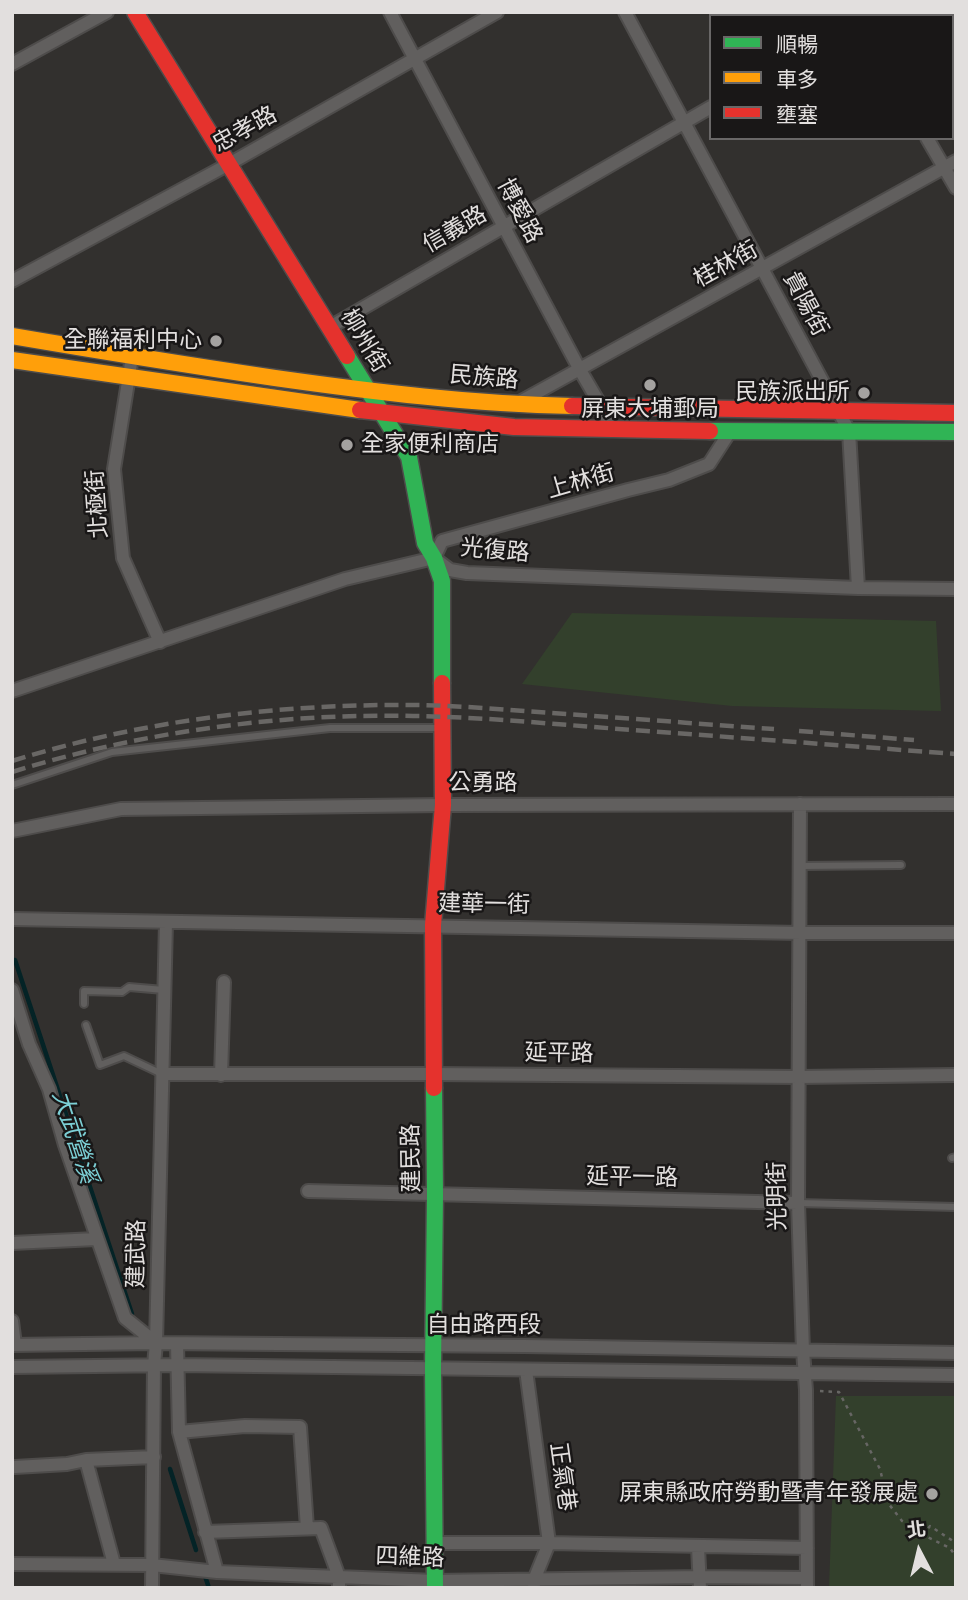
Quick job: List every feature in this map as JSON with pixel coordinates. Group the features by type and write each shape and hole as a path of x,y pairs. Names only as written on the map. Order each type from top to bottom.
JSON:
{"street":[{"path":"12,64 107,12"},
{"name":"柳州街","path":"135,12 409,457 425,543 442,581 442,728"},
{"name":"博愛路","path":"390,12 601,406 611,430"},
{"name":"忠孝路","path":"12,281 229,164 497,12"},
{"name":"貴陽街","path":"625,12 849,431"},
{"name":"信義路","path":"330,327 709,108"},
{"path":"928,140 956,188"},
{"name":"桂林街","path":"515,405 956,160"},
{"name":"民族路","path":"12,336 132,357 368,391 515,405 956,413"},
{"name":"北極街","path":"132,357 114,469 123,558 160,642"},
{"name":"民族路","path":"12,360 382,413 514,427 956,432"},
{"name":"上林街","path":"434,558 442,541 669,480 709,464 731,430"},
{"path":"849,431 858,588"},
{"name":"光復路","path":"12,691 345,579 434,558 450,570 467,573 858,588 956,589"},
{"name":"建民路","path":"435,1584 433,925 443,805 442,728"},
{"name":"光明街","path":"800,804 798,1203 806,1390 806,1583"},
{"name":"公勇路","path":"12,831 121,809 956,804"},
{"name":"建華一街","path":"12,919 801,933 956,933"},
{"name":"建武路","path":"152,1588 154,1365 166,922"},
{"path":"221,1075 224,982"},
{"path":"12,990 29,1044 49,1089 65,1145 125,1318 156,1343"},
{"name":"延平路","path":"162,1074 799,1077 956,1075"},
{"name":"延平一路","path":"308,1191 798,1203"},
{"path":"12,1242 96,1238"},
{"path":"12,1321 14,1345"},
{"name":"自由路西段","path":"14,1345 156,1343 956,1353"},
{"path":"177,1344 179,1432 205,1532 208,1571"},
{"name":"自由路西段","path":"12,1367 177,1365 956,1375"},
{"name":"正氣巷","path":"526,1370 550,1543 534,1584"},
{"path":"179,1432 244,1426 300,1427 307,1528"},
{"path":"15,1467 154,1457"},
{"path":"86,1460 114,1564"},
{"path":"205,1532 321,1528 339,1582"},
{"name":"四維路","path":"435,1544 550,1543 807,1548"},
{"path":"698,1547 700,1582"},
{"name":"四維路","path":"12,1564 152,1565 339,1582 806,1583"}],"lane":[{"path":"12,785 112,752 330,728 442,728"},
{"path":"801,866 901,865"},
{"path":"84,1004 84,991 122,992 129,987 164,990"},
{"path":"86,1025 100,1065 124,1056 162,1074"},
{"name":"延平一路","path":"798,1203 956,1207"}],"path":[{"path":"806,1390 839,1392 880,1469 888,1503 902,1521 950,1548 956,1557"},
{"path":"923,1535 930,1526 956,1543"}],"green space":[{"path":"572,613 936,621 941,711 732,706 522,684"},
{"path":"836,1396 956,1396 956,1588 829,1588"}],"waterway":[{"name":"大武營溪","path":"15,960 132,1314"},
{"name":"大武營溪","path":"170,1469 196,1550"},
{"name":"大武營溪","path":"204,1573 209,1588"}],"railway":[{"path":"12,761 60,747 159,725 259,712 360,705 463,707 774,729"},
{"path":"12,772 110,746 210,728 363,716 496,720 956,754"},
{"path":"799,731 914,740"}],"traffic: fast":[{"path":"347,356 409,457 425,543 442,581 442,683"},
{"path":"710,431 956,432"},
{"path":"434,1088 435,1588"}],"traffic: slow":[{"path":"12,336 349,388 461,400 572,406"},
{"path":"12,360 360,410"}],"traffic: jam":[{"path":"135,12 347,356"},
{"path":"572,406 956,413"},
{"path":"360,410 514,427 710,431"},
{"path":"434,1088 433,925 443,805 442,683"}],"place":[{"name":"全聯福利中心","path":"216,341"},
{"name":"屏東大埔郵局","path":"650,385"},
{"name":"民族派出所","path":"864,393"},
{"name":"全家便利商店","path":"347,445"},
{"name":"屏東縣政府勞動暨青年發展處","path":"932,1494"}]}
